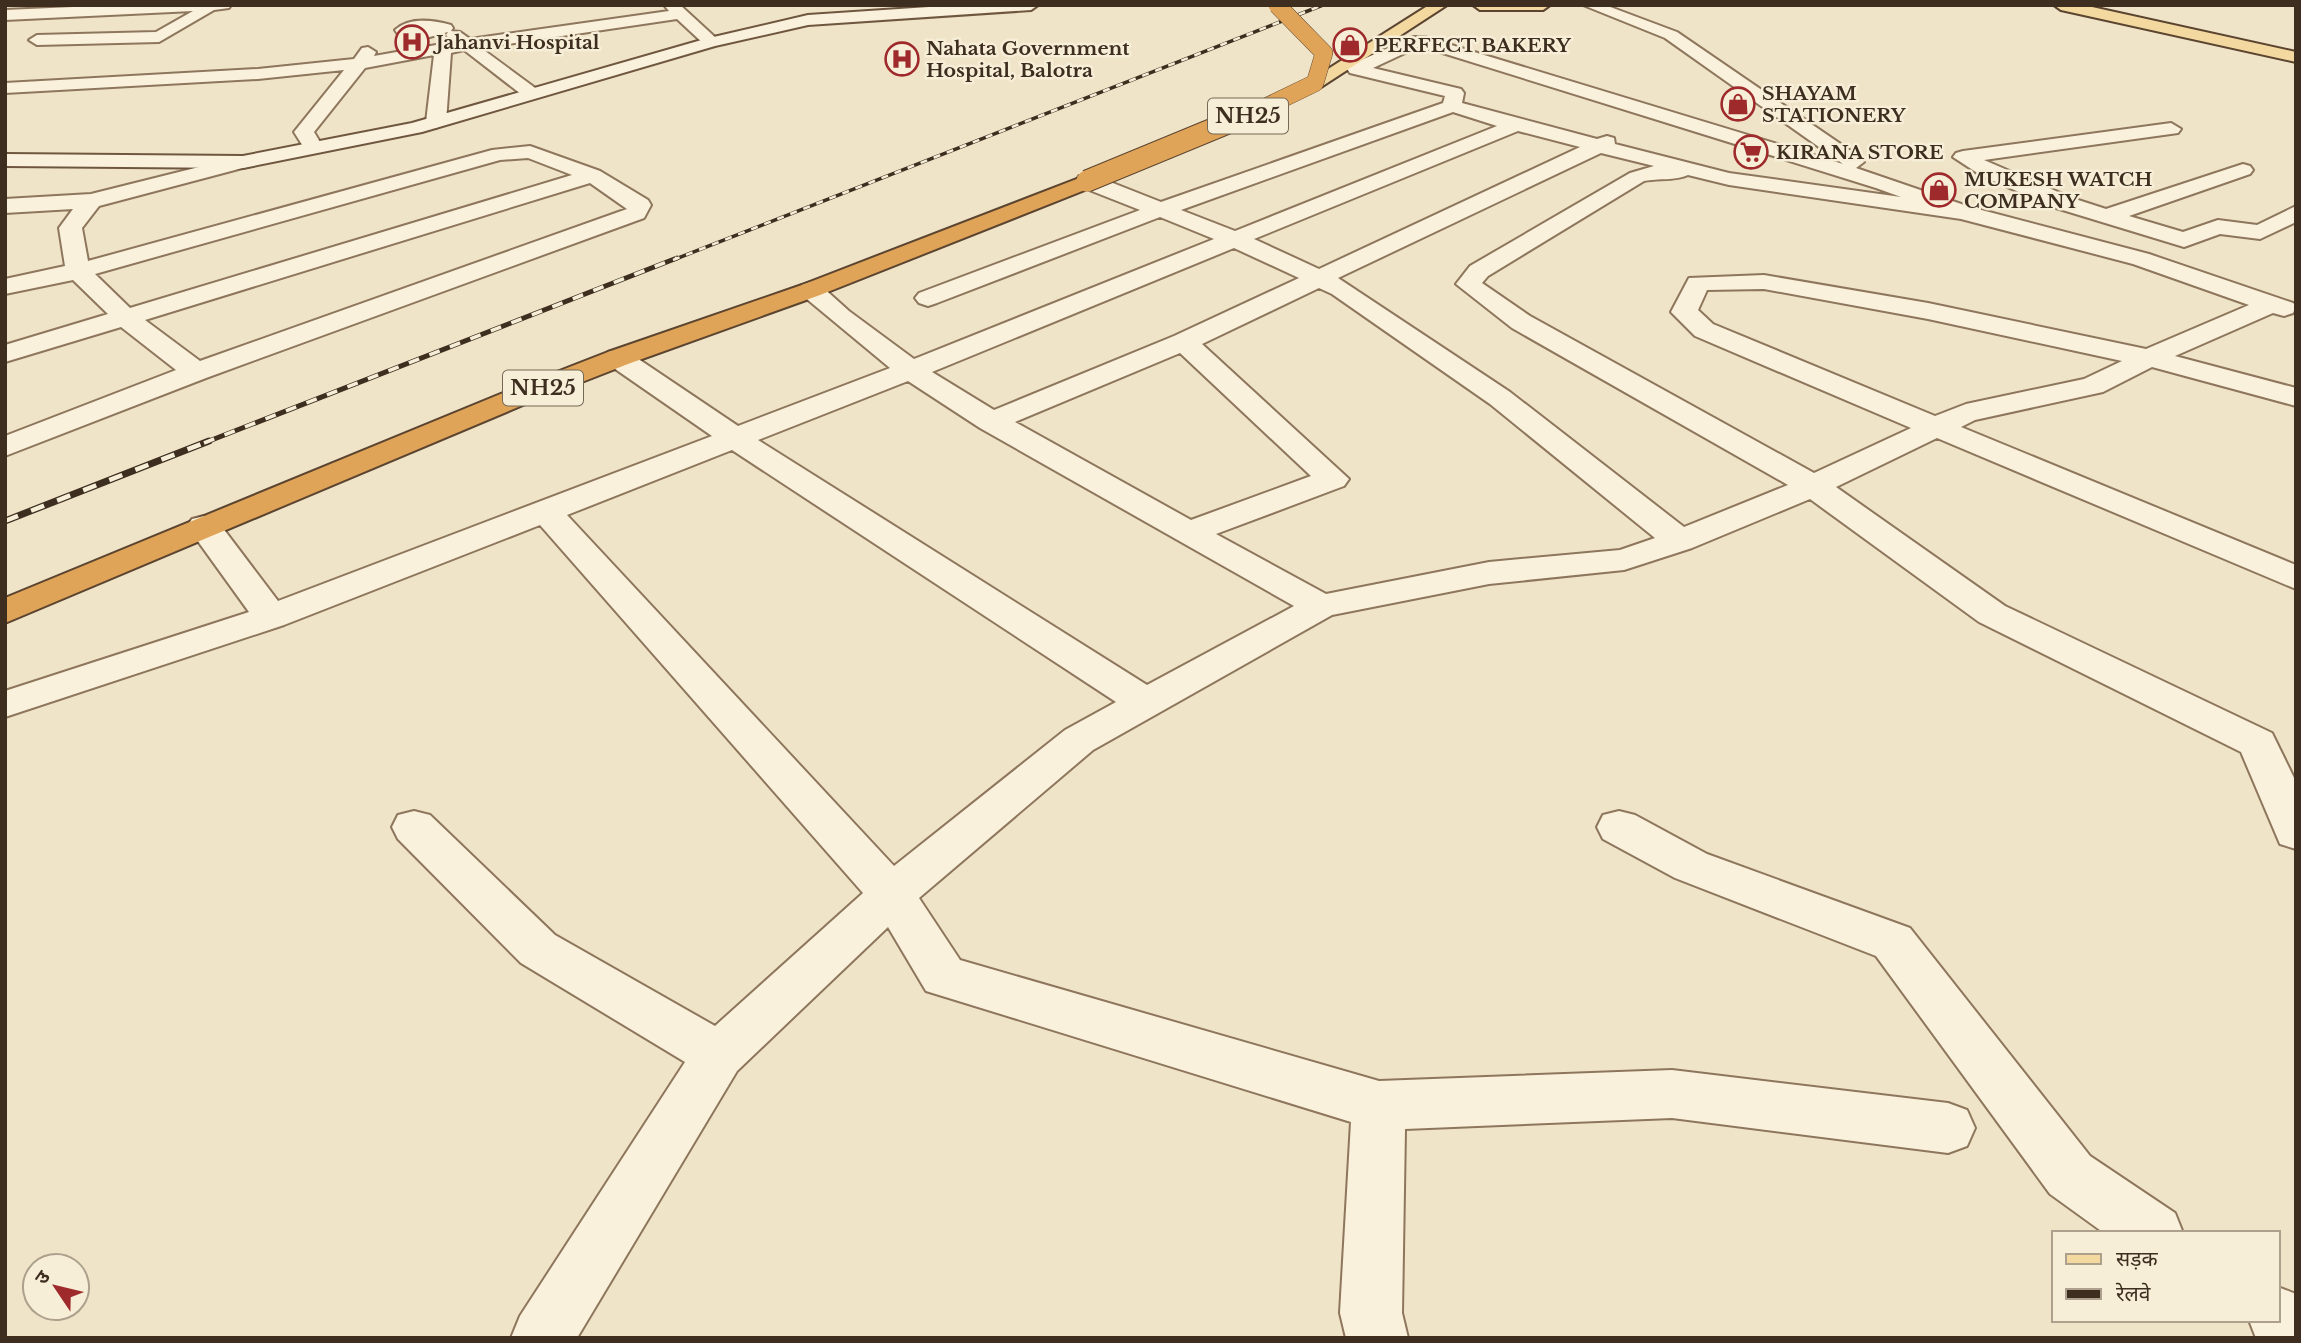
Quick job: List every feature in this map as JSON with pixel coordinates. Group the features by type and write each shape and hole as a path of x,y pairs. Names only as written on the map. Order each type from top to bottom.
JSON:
{"highway":[{"name":"NH25","path":"5,612 204,526 618,358 811,290 1230,124 1315,83 1324,53 1277,5"}],"main road":[{"path":"1315,83 1440,5"},
{"path":"1480,5 1544,5"},
{"path":"2061,5 2296,57"}],"street":[{"path":"5,15 19,5"},
{"path":"5,206 91,201 243,162 436,122 711,42 807,20 1031,5"},
{"path":"1590,5 1671,35"},
{"path":"1637,5 1671,35 1884,183"},
{"path":"5,15 218,6"},
{"path":"19,40 159,37 218,6"},
{"path":"5,88 232,76 360,63 676,10 711,42"},
{"path":"313,147 304,132 383,38 404,27 444,27 471,23"},
{"path":"444,27 532,94"},
{"path":"1452,106 1455,93 1356,69 1419,40 1884,183 1962,212 2141,259 2284,308"},
{"path":"436,122 443,50"},
{"path":"1410,82 1487,60"},
{"path":"1696,125 1764,99"},
{"path":"928,298 1162,209 1452,106 1702,172 1814,193 1962,212"},
{"path":"991,422 1184,342 1596,146 1665,116"},
{"path":"6,705 271,617 909,371 1516,125"},
{"path":"2171,128 1963,157 2064,203 2184,240"},
{"path":"5,287 78,271 499,154 530,152 593,175 640,205 636,213 195,372 5,447"},
{"path":"5,160 243,162"},
{"path":"2107,216 2243,170"},
{"path":"1702,172 1660,171 1637,177 1479,271 1468,284 1494,306 1521,322 1813,486 1992,614 2258,743 2296,832"},
{"path":"5,354 593,175"},
{"path":"1087,181 1235,239 1340,289 1500,398 1680,541"},
{"path":"91,201 70,228 78,271 126,318 195,372"},
{"path":"2141,259 2218,227 2260,232 2296,213"},
{"path":"2296,397 2149,358 1928,311 1764,282 1698,283 1684,312 1704,330 2296,578"},
{"path":"811,290 843,321 909,371 991,422 1321,606"},
{"path":"542,1338 719,1055 892,894 1079,740 1321,606 1489,573 1625,560 1680,541 1813,486 1966,413 2092,386 2149,358 2284,308"},
{"path":"1184,342 1333,479 1188,533"},
{"path":"618,358 735,438 1147,704"},
{"path":"545,511 892,894 943,976 1379,1106 1672,1094 1948,1128"},
{"path":"204,526 271,617"},
{"path":"414,827 538,949 719,1055"},
{"path":"1619,827 1691,866 1893,942 2070,1175 2151,1231"},
{"path":"1377,1338 1371,1313 1379,1106"},
{"path":"2280,1318 2296,1329"}],"railway":[{"path":"673,260 1323,5"},
{"path":"204,443 677,258"},
{"path":"5,521 209,441"}],"place":[{"name":"Jahanvi Hospital","path":"412,42"},
{"name":"PERFECT BAKERY","path":"1350,45"},
{"name":"Nahata Government Hospital, Balotra","path":"902,59"},
{"name":"SHAYAM STATIONERY","path":"1738,104"},
{"name":"KIRANA STORE","path":"1751,152"},
{"name":"MUKESH WATCH COMPANY","path":"1939,190"}]}
